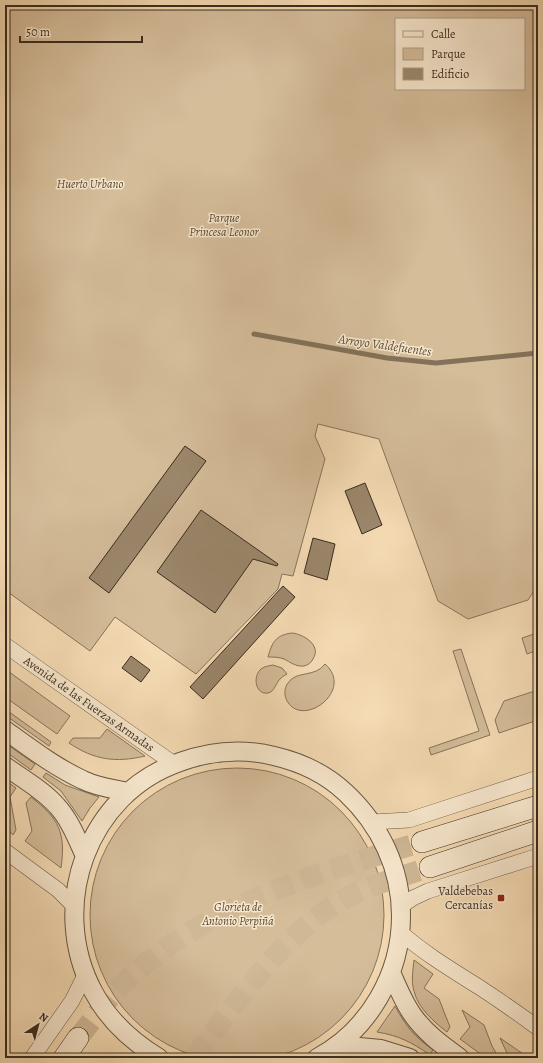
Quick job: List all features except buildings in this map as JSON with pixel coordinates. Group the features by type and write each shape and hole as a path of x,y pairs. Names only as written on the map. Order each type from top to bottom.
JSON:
{"main road":[{"path":"422,842 538,806"},
{"path":"430,867 538,831"},
{"path":"64,1058 78,1038"}],"street":[{"name":"Avenida de las Fuerzas Armadas","path":"5,645 174,764"},
{"path":"5,730 47,760 84,781 105,788 128,792"},
{"path":"159,1058 143,1048 115,1023 96,997 85,974 77,948 75,934 74,906 78,877 93,838 103,821 128,792 153,774 174,764 194,757 221,752 243,751 263,753 310,768 341,788 356,802 372,822 384,842 392,861 398,882 401,906 400,932 396,959 384,989 368,1015 351,1033 337,1045 317,1058"},
{"path":"5,766 44,794 57,806 66,818 85,856"},
{"path":"372,822 409,820 538,778"},
{"path":"5,850 58,890 74,906"},
{"path":"401,906 428,891 538,856"},
{"path":"400,932 446,967 479,987 538,1028"},
{"path":"391,972 400,993 412,1014 425,1030 460,1058"},
{"path":"32,1058 72,1001 85,974"},
{"path":"337,1045 381,1048 410,1058"}],"green space":[{"name":"Parque Princesa Leonor","path":"5,5 538,5 538,585 528,600 468,619 438,601 379,439 318,424 315,436 325,459 293,576 282,574 278,589 196,674 115,617 90,651 5,590"},
{"path":"292,633 306,638 313,645 315,654 309,664 298,666 282,658 268,657 273,643 278,638 282,635"},
{"path":"537,633 538,650 527,654 522,638"},
{"path":"461,649 490,735 431,755 429,748 479,731 453,651"},
{"path":"325,664 333,674 334,685 330,695 323,703 314,708 304,711 294,709 287,701 285,696 285,689 288,683 291,679 316,671"},
{"path":"273,665 282,668 287,674 280,679 272,691 264,693 258,689 256,678 262,668"},
{"path":"5,669 70,716 57,734 5,697"},
{"path":"538,690 538,720 499,733 495,720 504,701"},
{"path":"5,709 51,742 49,746 5,715"},
{"path":"107,729 145,756 124,759 106,758 87,753 69,743 73,738 100,738"},
{"path":"5,743 35,764 31,770 5,751"},
{"name":"Glorieta de Antonio Perpiñá","path":"237,768 266,771 293,780 318,793 341,811 359,834 372,859 381,886 384,915 381,944 372,971 359,996 341,1019 318,1037 293,1050 266,1059 237,1062 208,1059 181,1050 156,1037 133,1019 115,996 102,971 93,944 90,915 93,886 102,859 115,834 133,811 156,793 181,780 208,771"},
{"path":"46,773 65,785 99,797 82,821 61,791 43,777"},
{"path":"5,780 16,788 10,797 16,830 13,835 5,826"},
{"path":"31,797 48,812 58,827 62,845 61,868 25,841 32,831 26,803"},
{"path":"414,960 433,974 424,988 439,999 450,1027 447,1032 427,1014 416,997 412,976"},
{"path":"395,1006 411,1031 433,1050 430,1055 405,1040 392,1035 377,1032"},
{"path":"462,1010 484,1025 492,1046 499,1058 486,1058 460,1039 470,1027"},
{"path":"500,1038 529,1058 511,1058"}],"waterway":[{"name":"Arroyo Valdefuentes","path":"254,334 387,358 436,363 538,353"}],"tunnel":[{"path":"78,1038 122,985 154,957 188,933 263,895 342,866 422,842"},
{"path":"194,1058 244,992 262,971 281,950 322,914 344,899 365,889 430,867"}],"place":[{"name":"Valdebebas Cercanías","path":"501,898"}],"park label":[{"name":"Huerto Urbano","path":"90,184"}]}
